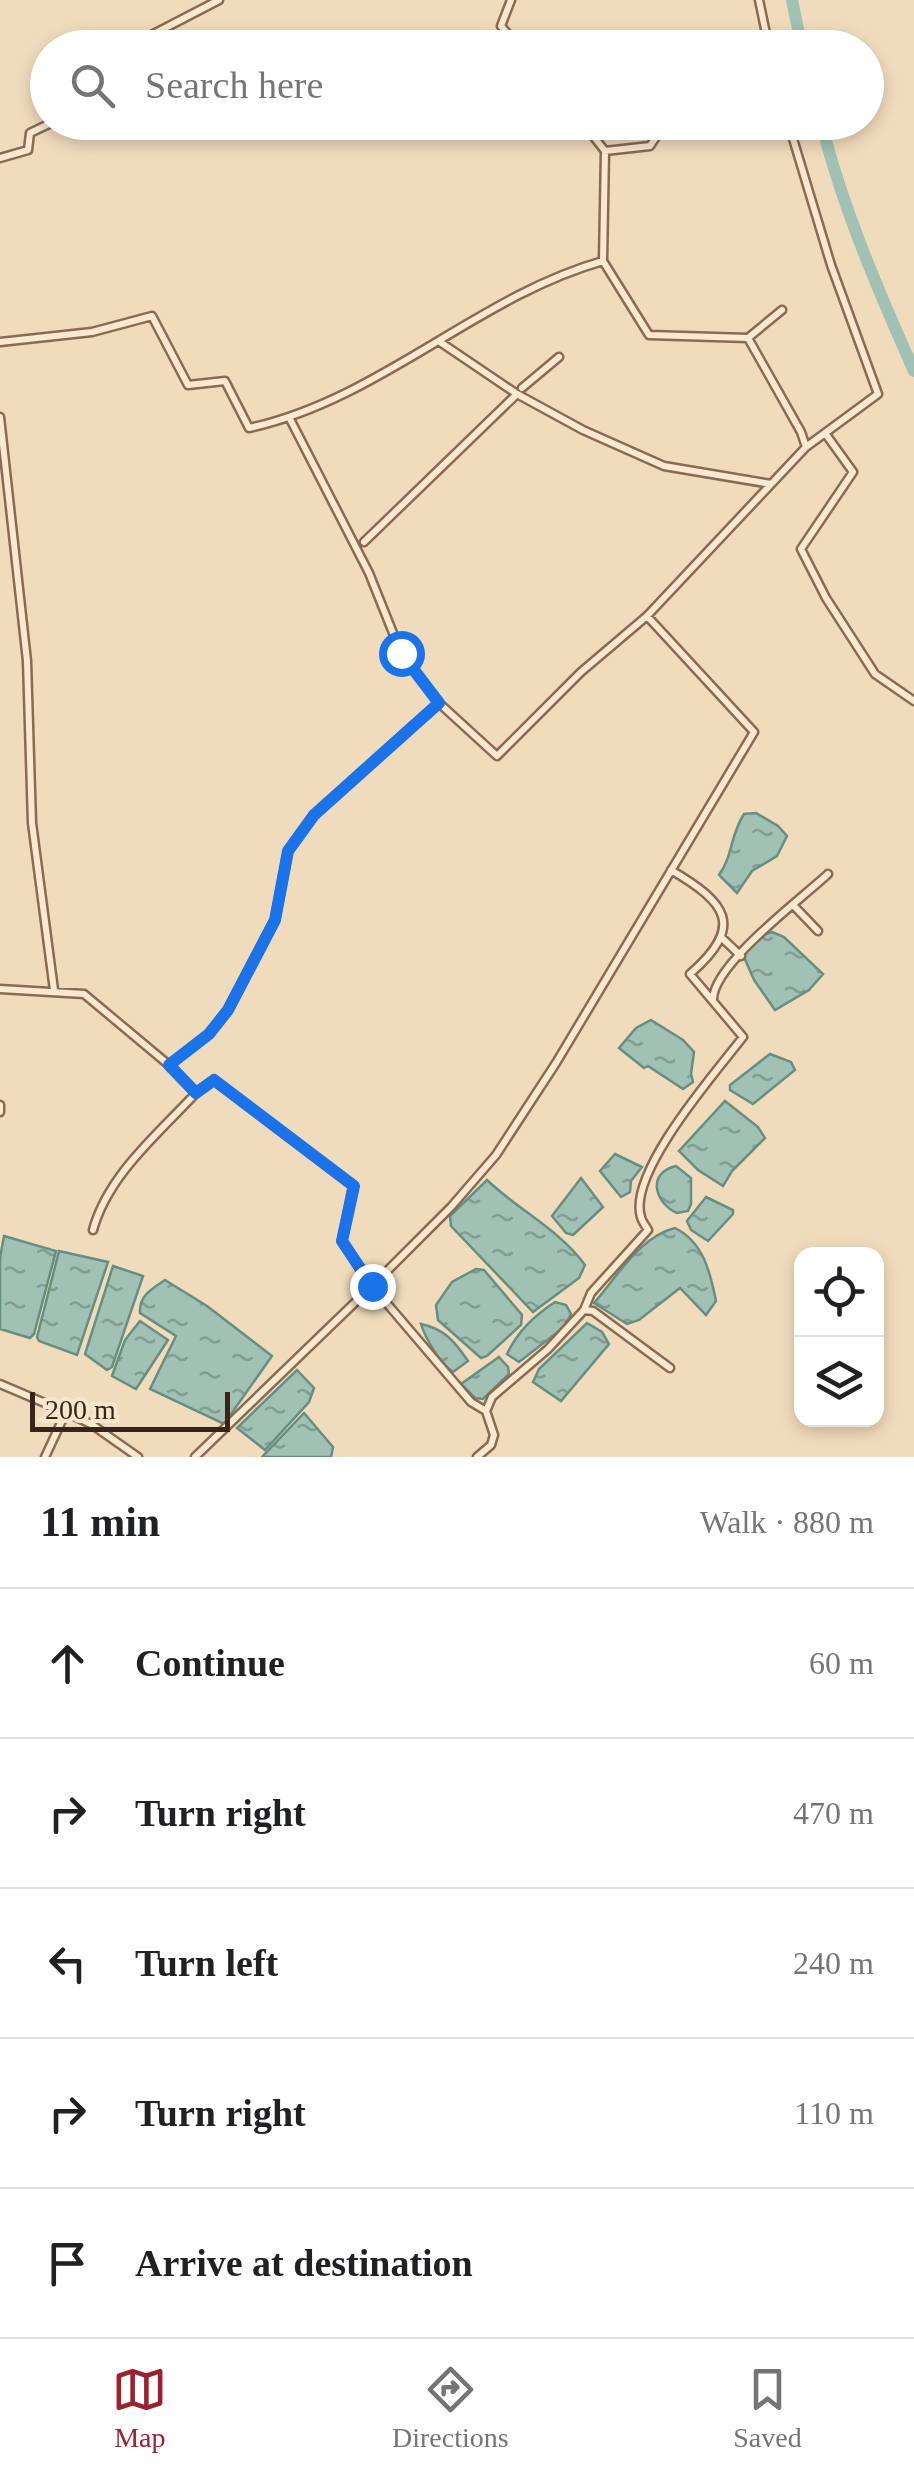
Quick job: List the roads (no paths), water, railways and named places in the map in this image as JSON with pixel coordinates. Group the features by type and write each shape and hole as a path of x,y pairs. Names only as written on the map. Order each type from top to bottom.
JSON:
{"street":[{"path":"161,30 219,0"},
{"path":"504,30 501,26 511,0"},
{"path":"759,0 765,30"},
{"path":"0,158 28,150 30,133"},
{"path":"596,140 605,151 604,262 649,335 748,338 782,310"},
{"path":"605,151 650,146 654,140"},
{"path":"290,419 368,573 401,653 439,703 496,756 581,672 647,616 806,447 878,394 794,140"},
{"path":"0,342 92,332 152,316 188,385 225,381 249,428 290,419 440,342 564,272 604,262"},
{"path":"748,338 806,447"},
{"path":"440,342 583,430 664,466 771,484"},
{"path":"364,542 559,358"},
{"path":"0,417 26,661 32,824 54,990"},
{"path":"825,433 853,472 800,550 874,674 914,701"},
{"path":"195,1457 451,1207 496,1154 556,1064 754,732 647,616"},
{"path":"169,1065 209,1034 228,1010 275,920 288,851 314,815 439,703"},
{"path":"486,1412 492,1397 548,1349 584,1310 591,1293 648,1230 639,1214 642,1193 660,1146 743,1037 690,974 714,953 722,938 724,917 711,897 672,870"},
{"path":"712,1000 713,987 753,936 794,906 828,874"},
{"path":"794,906 818,931"},
{"path":"722,938 741,956"},
{"path":"0,990 84,994 169,1065 196,1093"},
{"path":"93,1230 100,1204 118,1178 196,1093 214,1080 354,1186 342,1241 372,1286 471,1402 486,1412 494,1435 491,1445 477,1457"},
{"path":"584,1310 593,1310 670,1368"},
{"path":"0,1384 91,1424 138,1457"},
{"path":"45,1457 66,1412"}],"water":[{"path":"756,813 787,836 777,856 752,871 737,893 719,875 744,814"},
{"path":"772,932 784,937 823,974 809,990 775,1010 744,957 753,938"},
{"path":"651,1020 683,1040 694,1052 693,1082 683,1089 648,1066 644,1068 619,1048 636,1028"},
{"path":"770,1054 791,1062 795,1070 753,1104 730,1090 730,1085"},
{"path":"725,1101 758,1127 765,1138 732,1171 723,1186 698,1170 679,1151"},
{"path":"615,1154 642,1167 631,1181 630,1192 621,1197 600,1171"},
{"path":"676,1166 691,1178 691,1204 688,1211 677,1213 663,1202 657,1188 660,1175"},
{"path":"581,1178 603,1207 573,1235 566,1233 552,1216"},
{"path":"487,1180 564,1241 585,1265 579,1278 533,1312 451,1226 450,1216"},
{"path":"706,1197 733,1210 708,1241 691,1230 687,1221"},
{"path":"675,1228 699,1249 708,1268 716,1301 706,1315 680,1288 639,1320 627,1324 594,1303 640,1249"},
{"path":"4,1236 56,1251 30,1338 0,1329 0,1258"},
{"path":"59,1251 108,1262 77,1355 37,1337"},
{"path":"113,1266 143,1276 112,1367 107,1370 85,1354"},
{"path":"476,1269 484,1270 522,1315 521,1325 481,1358 438,1320 436,1305 452,1282"},
{"path":"165,1280 207,1306 272,1356 224,1424 150,1389 176,1336 140,1313 140,1307 147,1293"},
{"path":"555,1302 566,1305 571,1314 563,1328 519,1362 507,1354 527,1325"},
{"path":"140,1321 168,1340 136,1389 112,1376 125,1340"},
{"path":"587,1323 602,1332 609,1344 561,1401 533,1382 539,1369"},
{"path":"421,1324 449,1337 468,1361 453,1372 434,1351"},
{"path":"499,1357 509,1374 483,1399 475,1398 461,1384"},
{"path":"297,1370 314,1388 309,1402 265,1450 237,1428"},
{"path":"304,1413 333,1447 331,1457 262,1457"}],"waterway":[{"path":"792,0 798,30"},
{"path":"826,140 851,218 914,371"}]}
